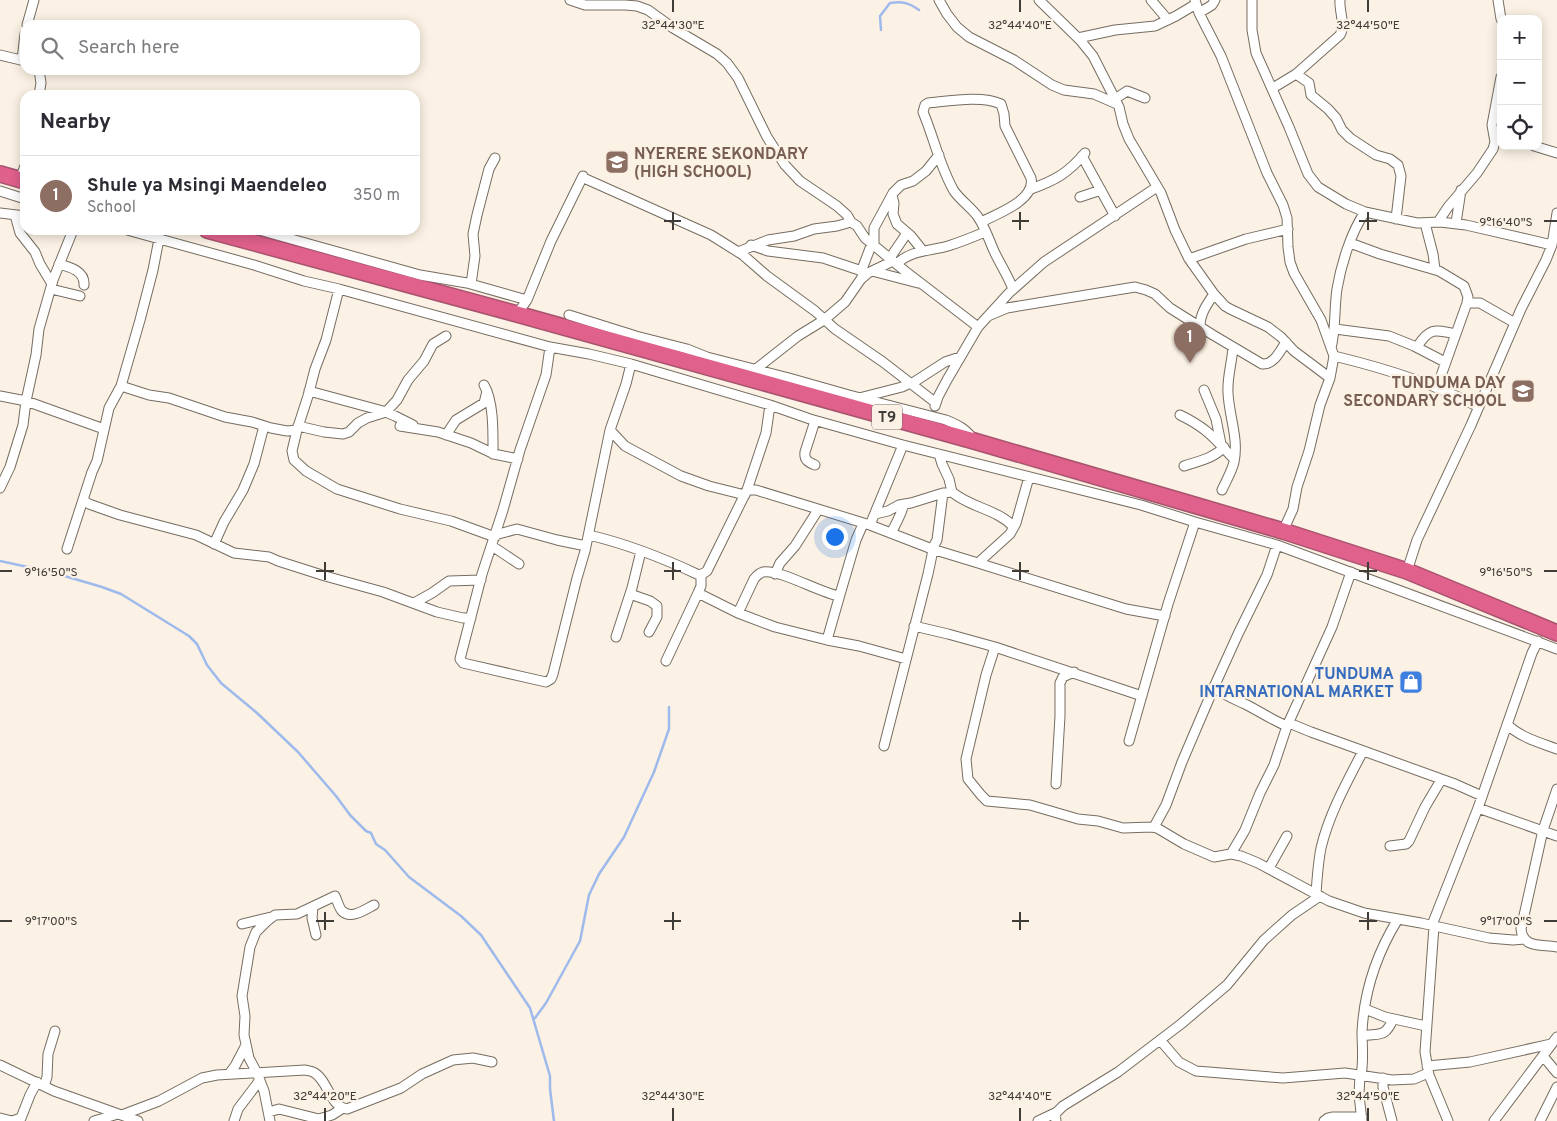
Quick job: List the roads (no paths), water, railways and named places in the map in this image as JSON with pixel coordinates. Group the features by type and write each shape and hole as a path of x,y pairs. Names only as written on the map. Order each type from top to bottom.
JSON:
{"highway":[{"path":"0,174 20,172"},
{"name":"T9","path":"225,235 974,441 1144,498 1177,500 1283,531 1407,571 1429,590 1557,633"}],"street":[{"path":"29,20 34,0"},
{"path":"570,0 585,5 625,5 637,6 648,10 673,28 717,54 727,63 738,78 767,137 786,166 800,181 837,206 857,226 865,238 978,327"},
{"path":"939,0 957,27 969,37 1014,60 1052,85 1064,90 1094,94 1116,101"},
{"path":"1039,0 1078,38 1093,56 1116,101 1129,139 1157,187 1190,259 1214,294 1225,306 1268,327 1301,357 1330,378"},
{"path":"1151,0 1168,20"},
{"path":"1200,13 1216,0"},
{"path":"1252,0 1252,30 1256,54 1273,88 1308,174 1318,187 1365,212 1418,223 1456,223 1552,245"},
{"path":"1273,88 1296,74 1340,35 1343,28 1340,0"},
{"path":"1498,0 1500,15"},
{"path":"1078,38 1115,30 1150,27 1168,20 1195,2 1221,56 1267,173 1282,205 1287,218 1288,247 1292,268 1322,320 1332,352"},
{"path":"0,55 20,59"},
{"path":"1296,74 1309,83 1311,94 1328,109 1345,133 1376,155 1390,159 1398,165 1401,176 1396,219"},
{"path":"40,75 40,90"},
{"path":"1116,101 1127,91 1145,98"},
{"path":"1438,222 1493,149 1497,134 1492,125 1497,98"},
{"path":"1013,289 981,222 973,210 961,200 946,175 923,112 925,105 947,101 978,100 994,100 1001,104 1005,126 1031,178 1031,189"},
{"path":"1542,148 1557,153"},
{"path":"981,222 1016,204 1031,189 1065,173 1084,154 1115,216"},
{"path":"867,272 873,244 874,228 892,195 901,185 913,181 926,171 939,155"},
{"path":"471,284 475,256 473,234 489,169 495,158"},
{"path":"517,314 527,300 552,241 585,178 711,235 738,252 835,330 883,362 936,403"},
{"path":"933,416 936,403 978,327 1013,289 1044,262 1157,187"},
{"path":"1080,197 1101,190"},
{"path":"1456,223 1462,190"},
{"path":"0,191 20,197"},
{"path":"892,195 894,203 893,214 897,223 917,242 923,251"},
{"path":"0,212 20,216"},
{"path":"1283,531 1293,509 1297,487 1309,451 1320,405 1330,378 1337,289 1350,243 1365,212"},
{"path":"1407,571 1418,540 1552,245 1557,213"},
{"path":"15,215 20,233"},
{"path":"738,252 751,245 768,240 794,236 814,229 851,222"},
{"path":"876,224 883,222 897,223"},
{"path":"1425,223 1435,269"},
{"path":"1190,259 1246,239 1288,229"},
{"path":"756,369 798,336 824,320 845,302 867,272 893,261 923,251 948,246 985,232"},
{"path":"893,261 907,233"},
{"path":"22,235 35,252 51,286 80,296"},
{"path":"0,488 20,434 39,330 51,286 70,235"},
{"path":"145,235 254,265 304,282 339,289 550,347 631,364 770,405 815,421 903,445 1029,477 1144,498 1172,515 1276,545 1351,572 1429,590 1557,649"},
{"path":"277,235 420,275 471,284 527,300"},
{"path":"68,549 97,461 109,408 121,386 153,270 159,239"},
{"path":"1350,243 1380,254 1435,269 1464,286 1468,297 1437,387"},
{"path":"751,245 768,251 823,258 867,272 920,283"},
{"path":"59,264 81,274 84,285"},
{"path":"988,316 1007,308 1135,287 1154,294 1170,308 1258,362 1267,364 1272,361 1286,342"},
{"path":"339,289 326,340 315,368 297,428 292,451 294,460 306,471 337,489 400,509 451,521 495,536 517,529 586,546"},
{"path":"1200,326 1202,313 1214,294"},
{"path":"1466,303 1480,303 1515,323"},
{"path":"569,315 636,336 687,349 707,357 946,420 969,432 974,441"},
{"path":"1335,329 1389,336 1417,347 1445,362"},
{"path":"1417,347 1427,334 1434,330 1455,334"},
{"path":"121,386 149,395 169,398 225,417 281,430 297,428 343,434 349,432 358,423 367,418 386,412 397,400 408,380 424,361 433,344 446,336"},
{"path":"550,347 546,375 481,580 460,659 463,663 514,676 548,682 553,674 589,534 610,430 631,364"},
{"path":"1222,490 1234,459 1234,431 1229,409 1228,375 1234,347"},
{"path":"1332,352 1437,387 1479,407"},
{"path":"859,398 911,384 945,362 960,357"},
{"path":"446,435 456,420 484,403 485,388 491,405 493,454"},
{"path":"1204,390 1216,419 1223,446"},
{"path":"309,391 386,412 416,428"},
{"path":"0,396 26,401 104,429"},
{"path":"701,575 707,571 746,493 766,433 770,405"},
{"path":"1180,415 1199,424 1214,436 1234,459"},
{"path":"815,421 804,457 806,461 815,465"},
{"path":"214,544 224,522 243,490 254,464 264,426"},
{"path":"400,426 446,435 471,443 493,454 518,460"},
{"path":"610,430 625,446 681,476 708,486 746,493 756,490 891,533 932,549 1126,609 1165,616"},
{"path":"827,640 856,540 875,514 903,445"},
{"path":"1184,466 1216,455 1223,446"},
{"path":"884,746 928,574 932,549 937,540 947,493 949,478 938,454"},
{"path":"978,563 1010,534 1014,527 1029,477"},
{"path":"875,514 947,493 997,514 1014,527"},
{"path":"83,500 112,512 196,535 234,553 269,557 452,616 471,618"},
{"path":"1172,515 1177,500"},
{"path":"891,533 904,504"},
{"path":"775,574 780,563 795,546 818,510"},
{"path":"1129,741 1165,616 1195,522"},
{"path":"589,534 641,551 701,575"},
{"path":"1154,827 1166,805 1214,687 1267,575 1276,545"},
{"path":"492,546 519,564"},
{"path":"616,637 641,551"},
{"path":"738,613 758,574 767,572 839,596"},
{"path":"1231,854 1245,830 1274,765 1288,725 1332,627 1351,572"},
{"path":"666,661 698,593 701,575"},
{"path":"414,603 450,581 481,580"},
{"path":"698,593 738,613 775,627 906,659"},
{"path":"630,594 650,601 657,606 657,617 649,632"},
{"path":"914,626 995,647 1142,696"},
{"path":"1448,1121 1428,1069 1425,1052 1433,926 1538,641"},
{"path":"995,647 986,675 966,759 968,779 987,801 1030,805 1078,819 1098,821 1123,828 1154,827 1184,844 1214,857 1231,854 1241,856 1269,868 1329,901 1364,913 1398,918 1489,938 1524,939 1537,945 1557,947"},
{"path":"1056,784 1060,683 1063,677 1074,672"},
{"path":"1214,687 1227,697 1246,704 1273,720 1363,751 1482,796"},
{"path":"1507,724 1521,734 1557,749"},
{"path":"1038,1121 1056,1117 1063,1106 1118,1072 1181,1024 1227,985 1264,940 1318,895 1322,847 1329,824 1343,790 1363,751"},
{"path":"1390,846 1406,844 1410,841 1425,806 1441,780"},
{"path":"1524,939 1521,929 1543,830 1557,789"},
{"path":"1478,808 1557,836"},
{"path":"1269,868 1287,836"},
{"path":"242,924 273,916 297,914 335,896 341,909 346,913 360,912 374,905"},
{"path":"313,907 312,918 316,934"},
{"path":"273,916 256,932 250,947 242,996 246,1045 249,1058 258,1077 269,1117 279,1109 319,1119 332,1115 343,1108 353,1107 401,1088 422,1074 453,1060 473,1058 492,1062"},
{"path":"1324,1121 1332,1117 1362,1119 1359,1095 1364,1009 1381,949 1398,918"},
{"path":"1364,1009 1385,1017 1426,1026"},
{"path":"1362,1036 1377,1036 1383,1033 1389,1028 1393,1019"},
{"path":"3,1120 18,1121 22,1116 30,1094 47,1077 48,1054 55,1031"},
{"path":"1160,1040 1179,1062 1196,1071 1283,1078 1346,1073 1383,1078 1414,1079 1428,1069 1470,1062 1554,1040"},
{"path":"1494,1121 1554,1040"},
{"path":"229,1074 246,1045"},
{"path":"1543,1056 1557,1073"},
{"path":"0,1065 72,1098 138,1121"},
{"path":"94,1121 120,1115 159,1101 202,1078 229,1074 258,1077 305,1070 314,1072 320,1078 338,1106 343,1108"},
{"path":"234,1121 238,1109 258,1077"},
{"path":"1383,1078 1383,1087 1392,1121"},
{"path":"1540,1121 1557,1087"}],"waterway":[{"path":"881,30 880,16 890,3 906,3 919,10"},
{"path":"0,561 51,572 121,594 189,636 197,644 207,665 221,683 257,713 298,752 350,815 366,831 371,833 376,844 385,850 409,877 461,916 481,935 530,1008 550,1076 554,1121"},
{"path":"535,1018 546,1003 580,941 589,895 599,874 624,837 654,772 669,729 669,707"}],"place":[{"name":"NYERERE SEKONDARY (HIGH SCHOOL)","path":"617,162"},
{"name":"Shule ya Msingi Maendeleo","path":"1190,363"},
{"name":"TUNDUMA DAY SECONDARY SCHOOL","path":"1523,391"},
{"name":"TUNDUMA INTARNATIONAL MARKET","path":"1411,682"}]}
